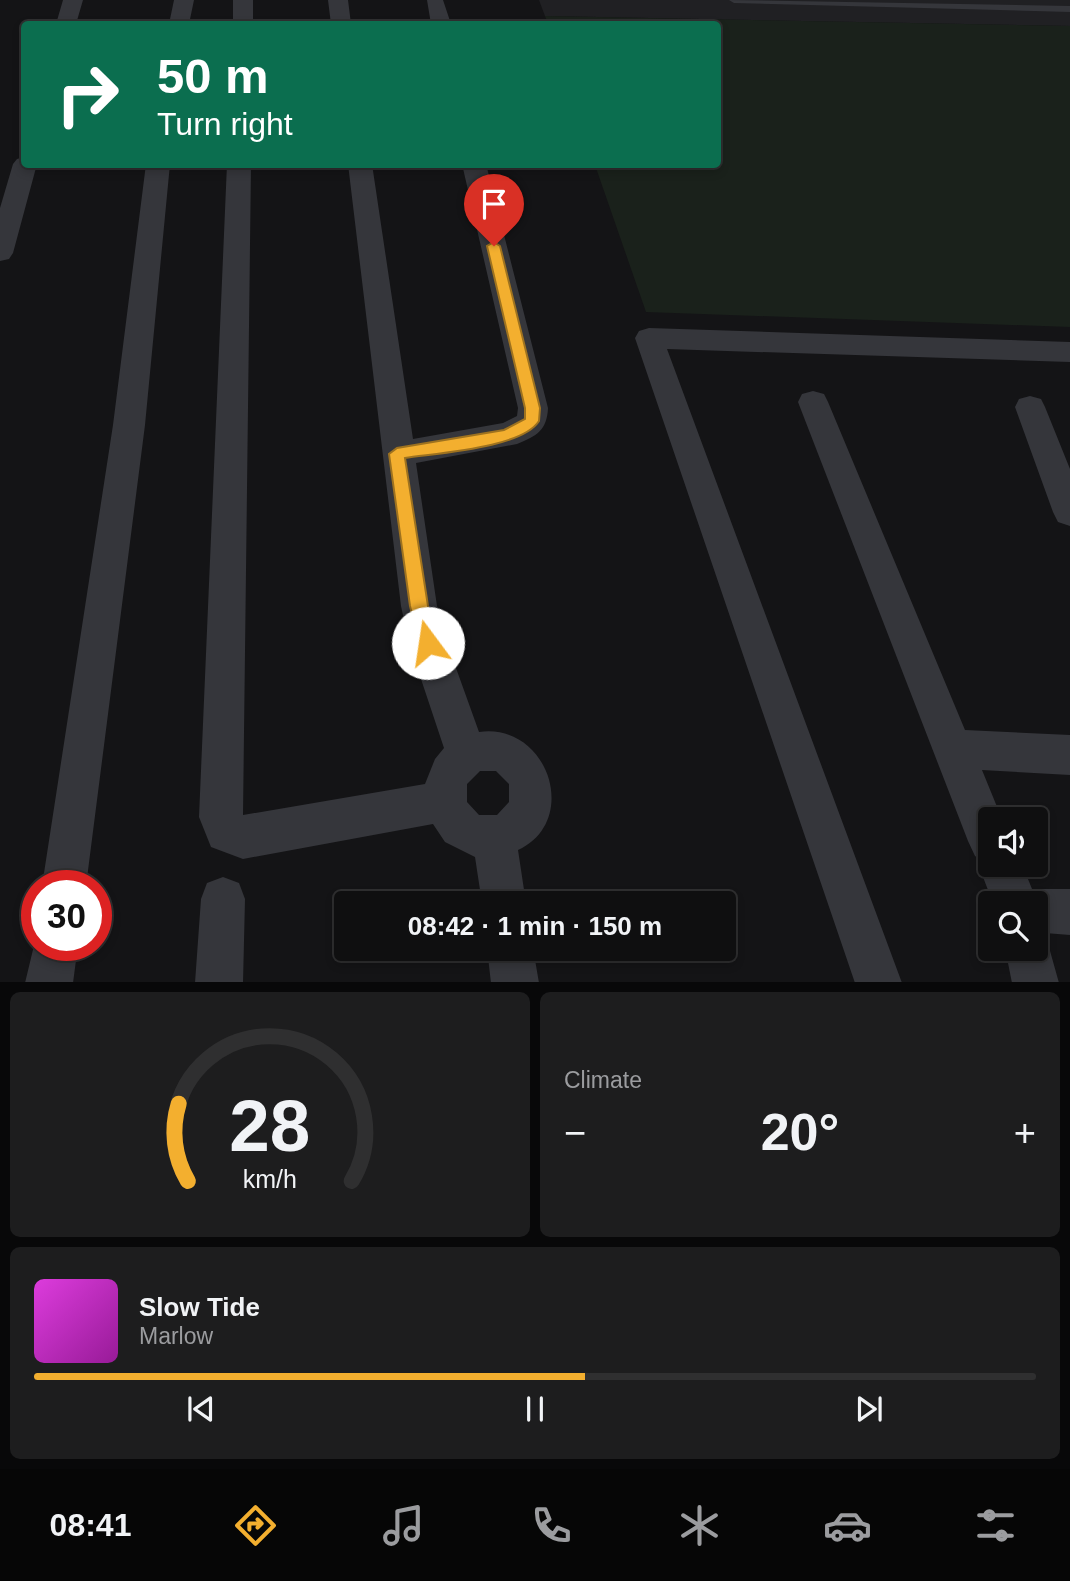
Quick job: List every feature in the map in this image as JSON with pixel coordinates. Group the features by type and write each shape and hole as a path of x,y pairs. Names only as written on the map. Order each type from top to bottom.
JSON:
{"street":[{"path":"67,21 73,0"},
{"path":"180,21 184,0"},
{"path":"243,0 243,21"},
{"path":"338,0 341,21"},
{"path":"435,2 440,21"},
{"path":"0,253 24,168"},
{"path":"66,870 127,438 158,168"},
{"path":"239,168 220,817 226,832 243,837 446,801"},
{"path":"361,168 419,606 428,643 467,756"},
{"path":"397,454 506,435 522,429 532,421 533,408 475,168"},
{"path":"878,982 649,338 1070,352"},
{"path":"813,402 978,810"},
{"path":"1030,407 1070,512"},
{"path":"954,749 1070,755"},
{"path":"495,750 516,760 529,778 530,800 525,815 508,832 494,837 475,835 461,828 451,817 446,801 445,790 449,776 467,756 495,750"},
{"path":"494,837 502,891"},
{"path":"219,982 223,898"},
{"path":"1048,911 1070,912"},
{"path":"49,982 52,961"},
{"path":"512,961 515,982"},
{"path":"1031,961 1036,982"}],"lane":[{"path":"734,0 1070,9"}],"shaded area":[{"path":"539,0 1070,0 1070,26 545,16"},
{"path":"545,16 1070,26 1070,327 646,312 596,168 721,168 721,21 547,21"}],"route":[{"path":"428,643 419,606 397,454 506,435 522,429 532,421 533,408 494,246"}]}
